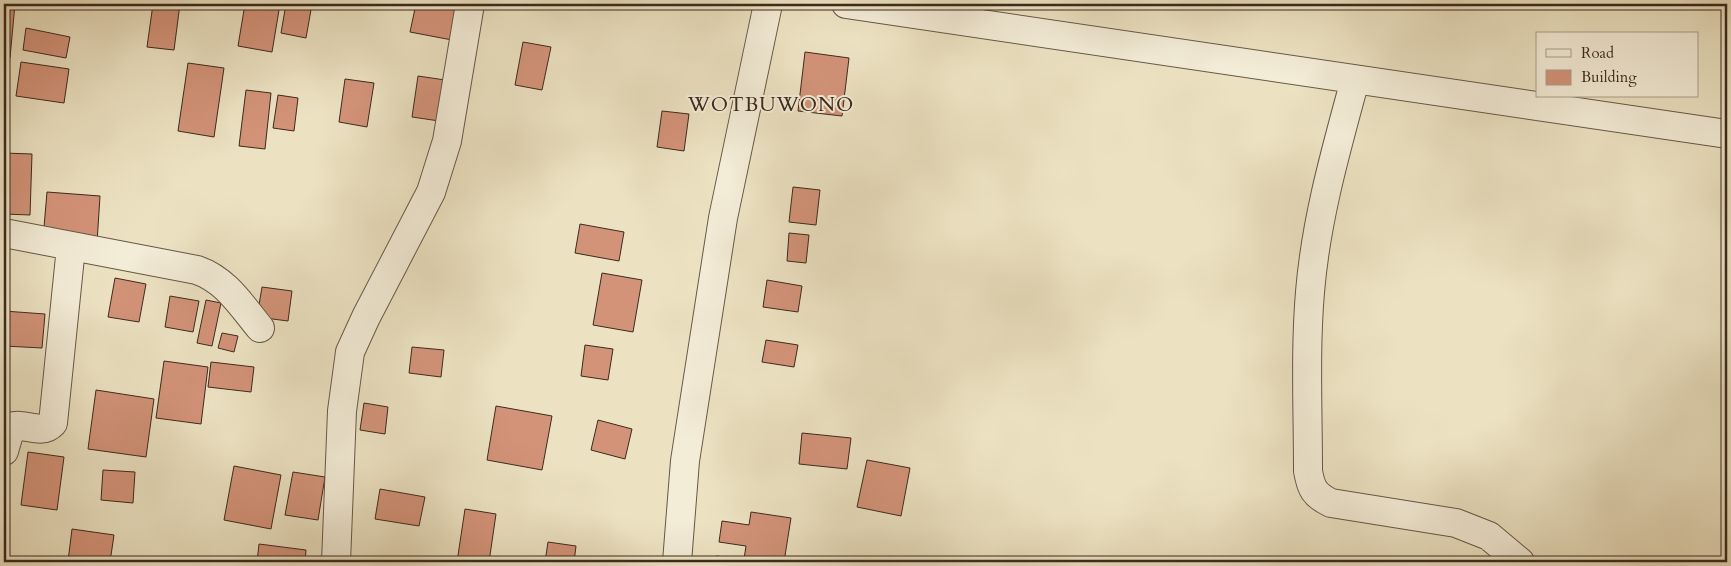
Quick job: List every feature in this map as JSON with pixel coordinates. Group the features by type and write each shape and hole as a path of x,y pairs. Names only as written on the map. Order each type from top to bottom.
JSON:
{"street":[{"path":"336,562 342,411 350,352 366,317 431,192 447,141 470,4"},
{"path":"678,562 684,461 721,227 768,4"},
{"path":"846,4 1727,134"},
{"path":"1354,80 1326,191 1316,241 1310,293 1308,471 1311,488 1319,498 1331,502 1456,523 1489,536 1520,562"},
{"path":"4,233 197,270 213,275 260,328"},
{"path":"4,451 11,427 19,425 38,429 46,428 53,423 71,247"}],"building":[{"path":"4,4 15,4 10,58 4,58"},
{"path":"153,4 180,4 174,50 147,47"},
{"path":"245,4 280,4 272,52 238,46"},
{"path":"286,4 312,4 306,38 281,33"},
{"path":"416,4 459,5 452,40 410,32"},
{"path":"26,28 70,37 66,58 23,50"},
{"path":"523,42 551,47 542,90 515,85"},
{"path":"805,52 849,58 842,116 798,111"},
{"path":"21,62 69,69 64,103 16,96"},
{"path":"188,63 224,68 214,137 178,131"},
{"path":"418,76 452,81 446,122 412,117"},
{"path":"345,79 374,83 367,127 339,122"},
{"path":"246,90 271,93 265,149 239,146"},
{"path":"278,95 298,98 294,131 273,128"},
{"path":"662,111 689,114 684,151 657,147"},
{"path":"4,153 32,154 30,215 4,214"},
{"path":"793,187 820,190 816,225 789,222"},
{"path":"47,192 100,196 97,243 43,239"},
{"path":"580,224 624,232 619,261 575,253"},
{"path":"789,233 809,235 806,263 787,261"},
{"path":"602,273 642,280 633,332 593,325"},
{"path":"115,278 146,284 139,322 108,317"},
{"path":"767,280 802,286 798,312 763,307"},
{"path":"262,287 292,291 288,321 257,317"},
{"path":"170,296 199,301 193,332 165,327"},
{"path":"206,300 221,303 212,346 197,343"},
{"path":"4,311 45,314 42,348 4,346"},
{"path":"222,333 238,336 234,352 218,348"},
{"path":"766,340 798,345 794,367 762,362"},
{"path":"585,345 613,349 608,380 581,376"},
{"path":"412,347 444,350 441,377 409,373"},
{"path":"164,361 208,367 201,424 156,418"},
{"path":"211,362 254,367 251,392 208,387"},
{"path":"96,390 154,399 146,457 88,449"},
{"path":"364,403 388,407 385,434 360,430"},
{"path":"496,406 552,416 542,470 487,460"},
{"path":"598,420 632,429 625,459 591,450"},
{"path":"802,433 851,438 847,469 799,464"},
{"path":"28,452 64,457 57,510 21,505"},
{"path":"867,460 910,468 901,516 857,507"},
{"path":"234,466 281,475 271,529 224,520"},
{"path":"103,470 135,472 133,503 101,500"},
{"path":"293,472 325,477 318,520 285,515"},
{"path":"380,489 425,497 419,526 375,519"},
{"path":"465,509 496,514 489,562 457,562"},
{"path":"751,512 791,518 784,562 715,562 716,556 744,559 746,546 719,542 722,521 749,525"},
{"path":"72,529 114,535 110,562 68,561"},
{"path":"548,542 576,546 574,562 545,562"},
{"path":"259,544 306,550 305,562 257,562"}],"district":[{"name":"WOTBUWONO","path":"771,104"}]}
